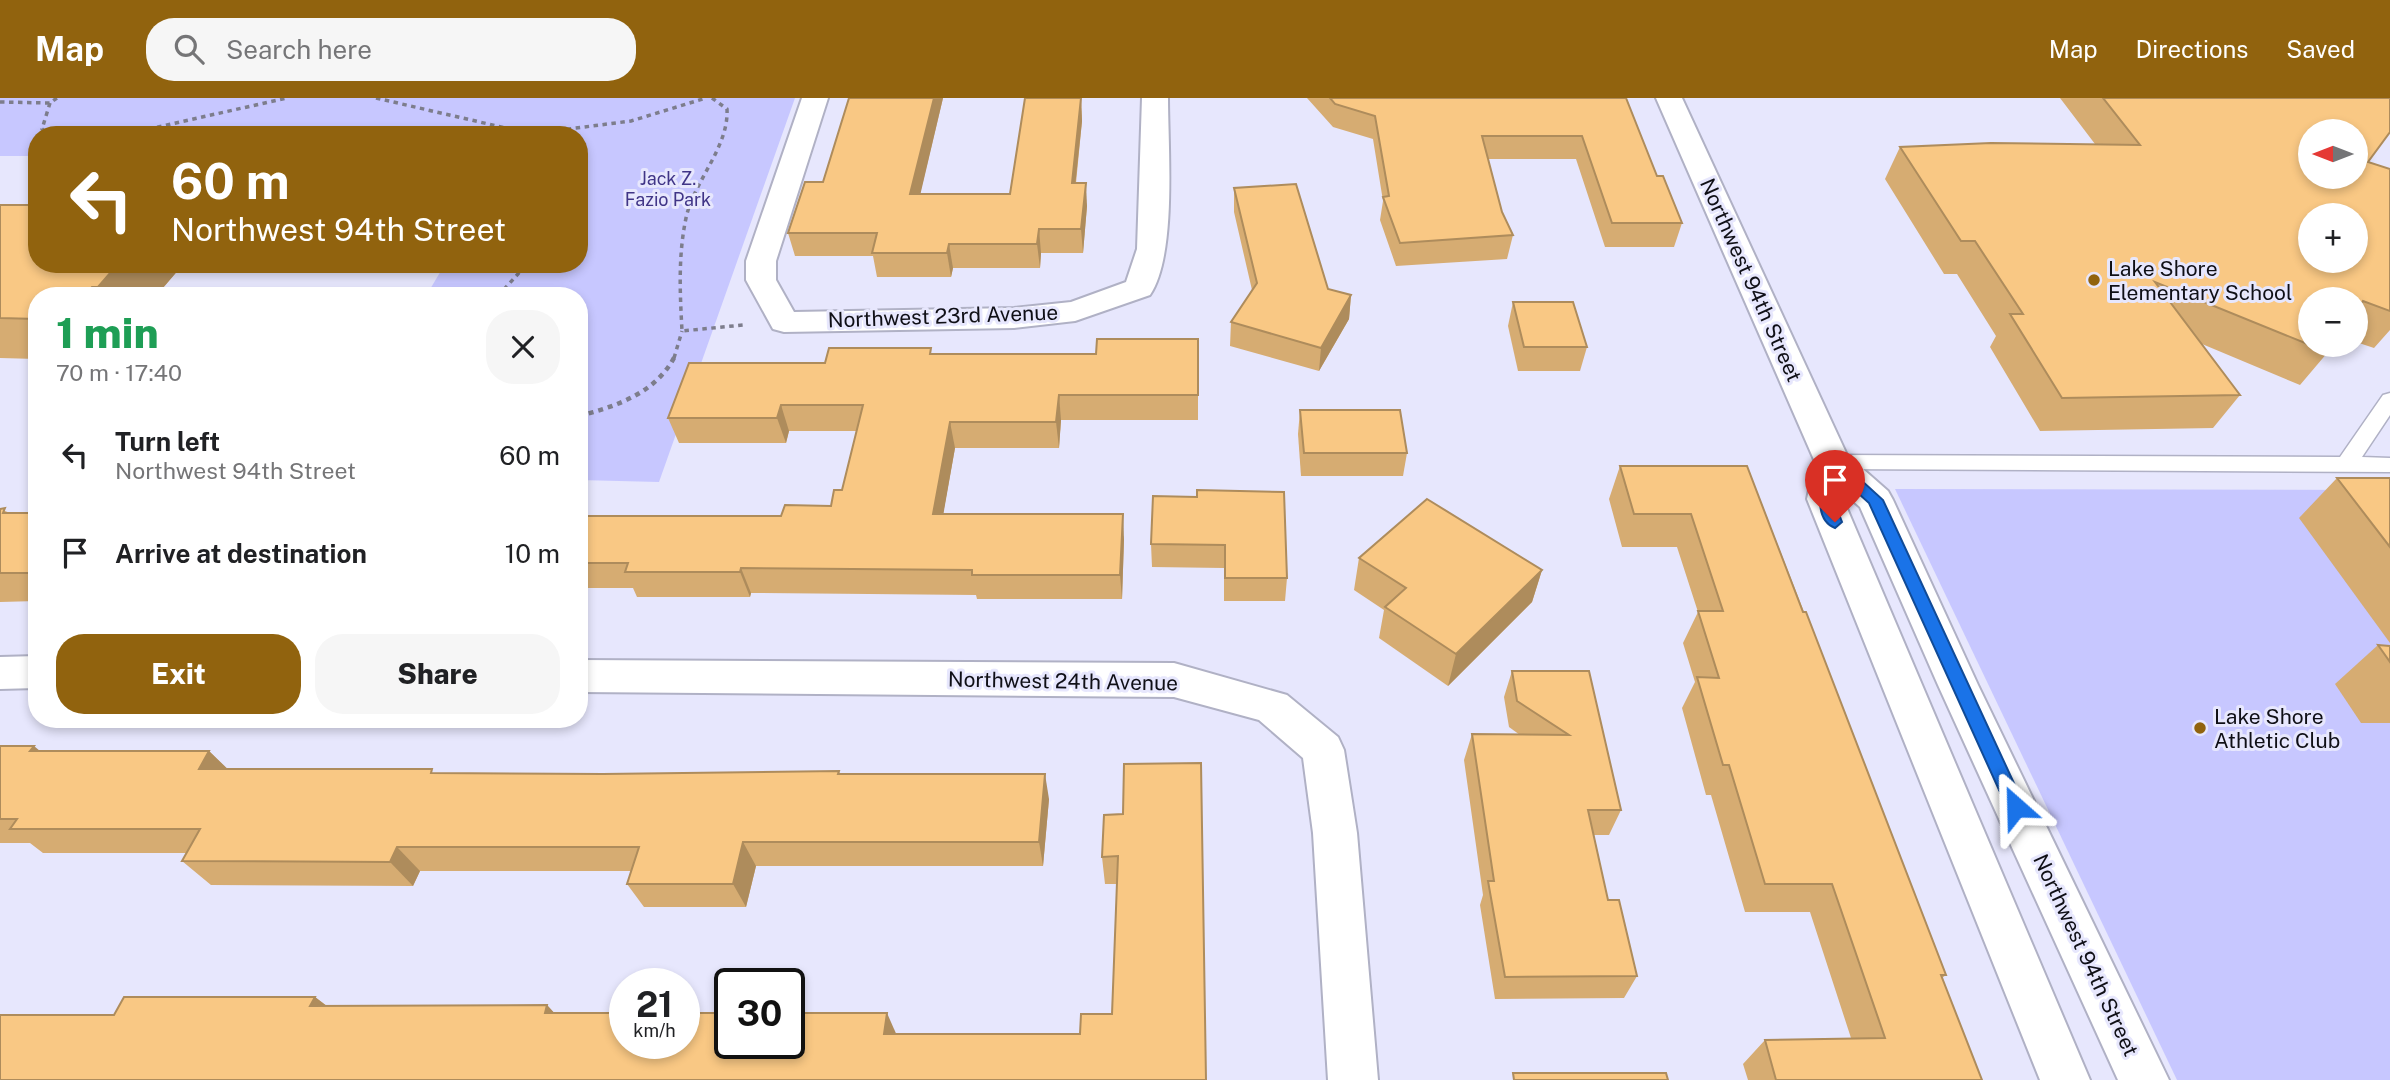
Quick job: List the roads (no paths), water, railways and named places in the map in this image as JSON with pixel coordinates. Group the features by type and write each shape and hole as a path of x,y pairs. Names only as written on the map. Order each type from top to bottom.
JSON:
{"street":[{"name":"Northwest 23rd Avenue","path":"815,98 761,261 761,280 784,322 1014,318 1075,311 1139,288 1152,249 1155,98"},
{"name":"Northwest 94th Street","path":"1669,98 1833,462 1875,500 1958,685 2144,1080"},
{"path":"1833,462 1825,499 2065,1080"},
{"path":"0,673 28,672"},
{"name":"Northwest 24th Avenue","path":"588,676 1174,680 1272,707 1323,750 1335,833 1353,1080"}],"lane":[{"path":"2346,465 2390,400"},
{"path":"1833,462 2390,465"}],"place":[{"name":"Lake Shore Elementary School","path":"2094,280"},
{"name":"Lake Shore Athletic Club","path":"2200,728"}],"park label":[{"name":"Jack Z. Fazio Park","path":"668,188"}]}
